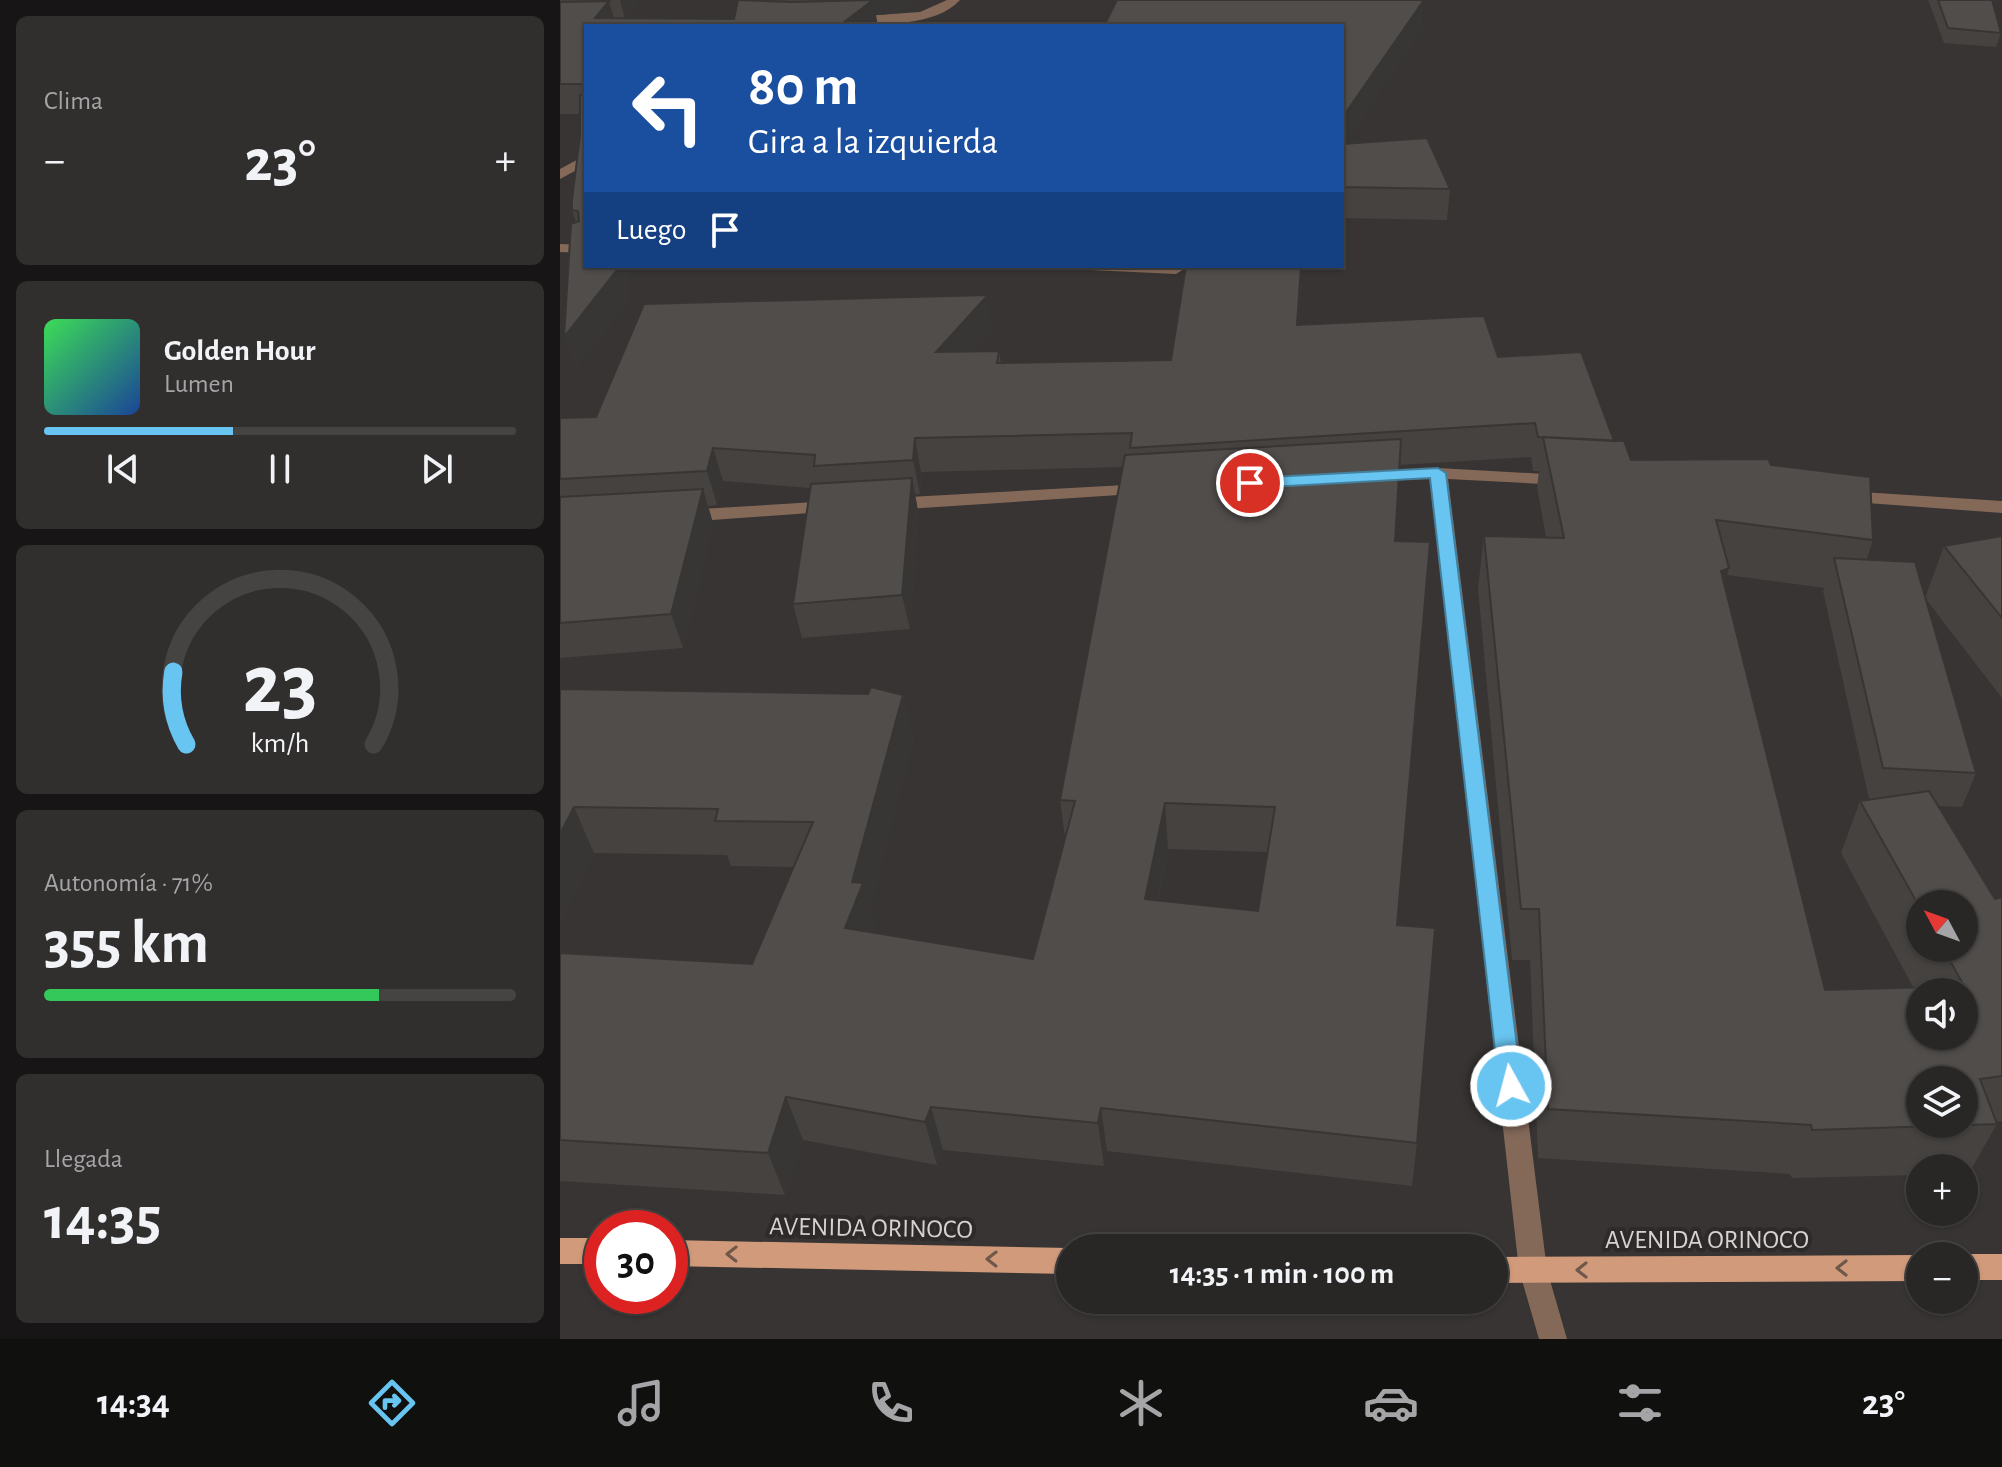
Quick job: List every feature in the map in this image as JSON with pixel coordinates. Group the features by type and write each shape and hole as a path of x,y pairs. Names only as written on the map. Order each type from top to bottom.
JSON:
{"main road":[{"path":"560,1251 584,1251"},
{"name":"AVENIDA ORINOCO","path":"688,1253 1056,1261"},
{"path":"1978,1267 2002,1267"},
{"name":"AVENIDA ORINOCO","path":"1508,1270 1906,1268"}],"street":[{"path":"833,22 896,19 949,7 954,0"},
{"path":"560,175 584,160"},
{"path":"560,248 584,249"},
{"path":"1147,268 1176,269"},
{"path":"1358,477 1438,473 1579,481"},
{"path":"1438,473 1533,1270 1553,1339"},
{"path":"879,504 1166,488"},
{"path":"1830,496 2002,507"},
{"path":"672,516 847,506"}],"building":[{"path":"738,0 873,0 842,24 584,24 584,84 560,84 560,2 609,1 595,18 734,19"},
{"path":"1117,0 1424,0 1344,115 1344,24 1105,24"},
{"path":"1938,0 1992,0 2001,33 1948,28"},
{"path":"580,95 584,96 584,268 618,268 564,337 571,224 579,221 578,211 572,210 572,201 580,135"},
{"path":"1427,138 1450,189 1344,187 1344,144"},
{"path":"1186,268 1301,268 1297,325 1484,316 1498,357 1581,352 1614,441 1538,437 1535,423 1130,448 1132,433 915,438 913,460 814,466 815,455 713,448 707,471 560,479 560,418 596,417 644,304 988,295 936,352 999,351 997,363 1171,360"},
{"path":"1543,437 1624,441 1631,460 1768,459 1771,465 1870,477 1873,540 1716,520 1729,568 1721,571 1825,990 1906,988 1906,1050 1978,1050 1978,978 1960,978 1951,962 1978,962 1978,890 1910,890 1860,801 1929,791 1995,899 2002,897 2002,1076 1980,1079 1997,1124 1978,1125 1978,1066 1906,1066 1906,1127 1812,1130 1811,1125 1548,1109 1539,909 1521,909 1484,536 1564,538"},
{"path":"1401,439 1395,541 1430,542 1397,925 1435,928 1417,1143 1101,1108 1098,1123 931,1107 925,1122 786,1097 768,1153 560,1140 560,953 752,964 813,822 715,821 718,809 574,807 560,834 560,689 868,694 871,687 903,695 852,882 863,883 845,928 1033,959 1075,801 1060,800 1125,455","holes":["1165,803 1275,807 1258,911 1145,899"]},
{"path":"912,478 902,595 793,604 811,484"},
{"path":"703,489 671,614 560,623 560,497"},
{"path":"2002,536 2002,618 1944,546"},
{"path":"1834,558 1915,562 1976,773 1883,768"}],"route":[{"path":"1250,483 1438,473 1511,1086"}]}
